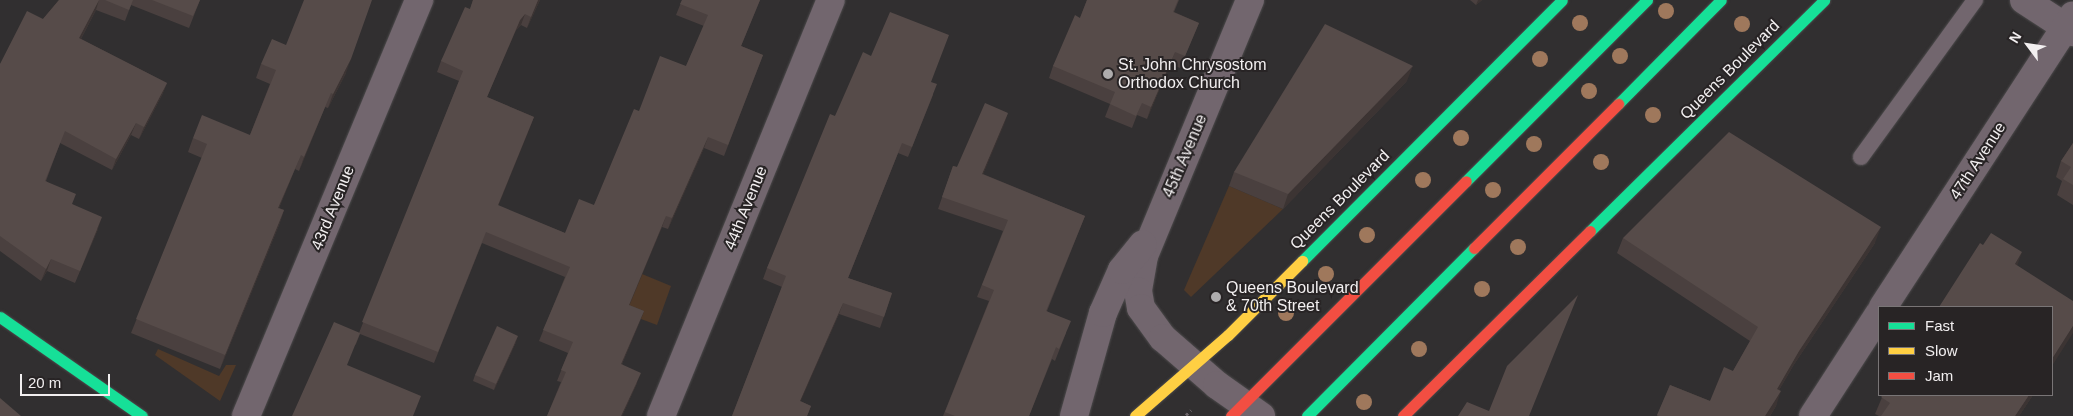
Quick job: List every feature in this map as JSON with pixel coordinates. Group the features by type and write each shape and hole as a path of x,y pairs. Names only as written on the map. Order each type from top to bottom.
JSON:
{"street":[{"name":"43rd Avenue","path":"246,416 419,0"},
{"name":"44th Avenue","path":"661,416 831,0"},
{"name":"45th Avenue","path":"1245,412 1151,326 1141,308 1138,291 1140,273 1155,229 1250,0"},
{"name":"Queens Boulevard","path":"1135,416 1228,335 1562,0"},
{"path":"1245,412 1647,0"},
{"path":"1307,416 1721,0"},
{"name":"Queens Boulevard","path":"1403,416 1824,0"},
{"path":"2024,0 2070,25"},
{"name":"47th Avenue","path":"1884,306 2070,25"},
{"name":"45th Avenue","path":"1074,416 1103,313 1122,270 1155,229"},
{"path":"1813,416 1878,316"},
{"path":"0,317 142,416"}],"lane":[{"path":"1861,157 1975,0"}],"path":[{"path":"1186,415 1191,410"}],"shaded area":[{"path":"1229,186 1283,209 1191,297 1184,290"},
{"path":"642,274 671,286 657,325 561,289"},
{"path":"158,349 219,376 226,365 236,365 220,401 155,355"}],"building":[{"path":"59,0 99,0 79,38 167,83 144,127 136,123 116,159 65,131 45,181 76,194 72,204 102,217 80,271 51,259 46,269 0,236 0,64 27,11 43,19"},
{"path":"105,0 133,0 129,10"},
{"path":"152,0 200,0 193,16"},
{"path":"304,0 372,0 351,59 333,94 331,93 304,157 301,155 278,208 284,210 225,355 136,319 207,144 193,138 202,115 250,135 276,70 261,64 272,39 286,45"},
{"path":"473,0 538,0 531,17 525,14 520,20 487,97 534,117 498,205 565,233 579,199 594,205 634,109 639,111 660,56 686,66 708,15 680,4 682,0 760,0 741,46 763,55 728,145 708,137 672,218 666,216 629,305 644,311 621,364 641,373 621,416 547,416 566,372 561,370 573,342 543,330 570,267 486,232 438,352 362,322 463,71 441,61 465,7 470,9"},
{"path":"1087,0 1178,0 1173,12 1199,23 1185,56 1175,52 1151,107 1142,103 1136,116 1110,104 1115,92 1053,66 1075,15 1080,18"},
{"path":"890,12 949,35 931,82 937,84 912,147 902,143 848,278 892,293 884,317 843,303 800,401 811,406 807,416 732,416 786,276 767,268 830,114 835,116 863,52 871,56"},
{"path":"1325,24 1413,66 1288,194 1234,172"},
{"path":"985,103 1008,113 982,174 1085,216 1046,311 1071,321 1059,349 1056,347 1029,416 955,416 945,412 994,290 982,285 1008,220 942,197 953,166 957,167"},
{"path":"1729,132 1881,227 1799,351 1777,389 1781,391 1765,416 1659,416 1657,415 1670,385 1710,401 1724,367 1733,371 1758,327 1623,238"},
{"path":"2073,143 2073,185 2063,179 2071,167 2061,161"},
{"path":"1991,233 2022,252 2015,264 2073,301 2073,326 2053,357 2053,306 1940,306 1980,243 1983,245"},
{"path":"1578,295 1529,416 1458,416 1467,402 1489,411 1507,366"},
{"path":"334,322 360,333 347,365 421,396 413,416 292,416"},
{"path":"497,326 518,336 496,384 475,375"},
{"path":"2028,396 2015,416 1881,416 1890,403 1881,397"},
{"path":"0,398 21,416 0,416"}],"traffic: fast":[{"path":"1302,261 1562,0"},
{"path":"1466,181 1647,0"},
{"path":"1618,104 1721,0"},
{"path":"1590,231 1824,0"},
{"path":"1307,416 1474,248"},
{"path":"0,317 142,416"}],"traffic: slow":[{"path":"1135,416 1228,335 1302,261"}],"traffic: jam":[{"path":"1474,248 1618,104"},
{"path":"1231,416 1466,181"},
{"path":"1403,416 1590,231"}],"place":[{"name":"St. John Chrysostom Orthodox Church","path":"1108,74"},
{"name":"Queens Boulevard & 70th Street","path":"1216,297"}]}
